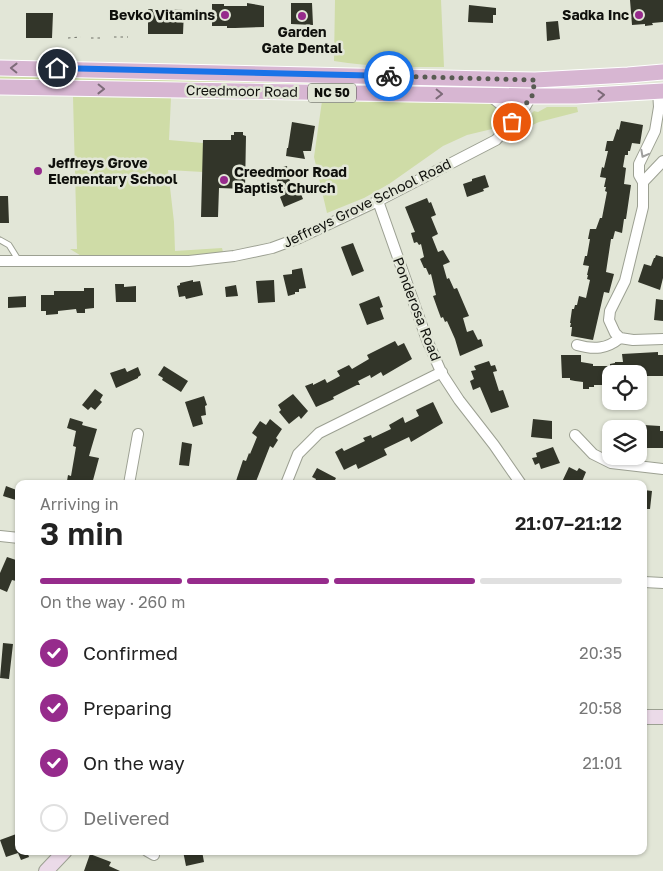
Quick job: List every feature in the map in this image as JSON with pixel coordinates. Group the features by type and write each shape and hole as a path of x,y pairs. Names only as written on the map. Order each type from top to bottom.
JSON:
{"main road":[{"name":"Creedmoor Road","path":"0,68 535,80 628,76 663,72"},
{"name":"Creedmoor Road","path":"0,87 532,96 576,96 660,91"}],"street":[{"name":"Jeffreys Grove School Road","path":"0,261 189,261 234,256 272,248 299,238 378,201 496,140 532,96 535,80"},
{"path":"660,91 655,131 639,164 639,175 643,182 643,207 625,281 610,311 609,320 615,333 620,338 633,340 663,339"},
{"path":"489,94 509,111 512,122"},
{"path":"643,182 663,160"},
{"name":"Ponderosa Road","path":"378,201 427,340 442,372 459,400 518,480"},
{"path":"577,345 592,348 606,347 620,338"},
{"path":"288,480 298,454 319,433 442,372"},
{"path":"130,480 138,434"},
{"path":"575,435 593,454 611,463 663,469"},
{"path":"0,536 15,538"},
{"path":"647,582 663,583"},
{"path":"647,717 663,717"},
{"path":"46,871 61,855"}],"lane":[{"path":"0,240 9,244 19,261"}],"path":[{"path":"114,37 128,37"},
{"path":"68,38 81,38"},
{"path":"91,38 104,38"}],"green space":[{"path":"335,0 441,0 444,67 375,66 334,61"},
{"path":"0,73 393,84 348,88 0,81"},
{"path":"73,97 171,98 169,140 203,143 203,172 168,170 174,222 175,251 222,248 223,252 219,255 200,256 83,257 70,249 77,249"},
{"path":"322,101 489,103 495,106 498,118 492,129 467,135 443,146 389,184 364,198 327,213 314,157"},
{"path":"547,107 577,107 578,112 539,122 507,137 534,111 538,112"}],"building":[{"path":"630,0 663,0 663,22 645,26 645,24 632,25"},
{"path":"247,3 264,6 264,27 227,28 227,26 212,26 212,4 247,6"},
{"name":"Garden Gate Dental","path":"291,3 312,3 313,25 291,24"},
{"path":"469,5 496,8 496,15 493,15 493,23 468,22"},
{"path":"148,9 184,10 183,34 148,34"},
{"path":"26,13 53,13 52,38 26,38"},
{"path":"558,21 560,39 547,41 546,22"},
{"path":"621,121 643,125 640,144 632,143 628,155 625,155 623,167 626,168 624,184 631,185 626,219 624,219 622,233 615,231 613,239 611,239 606,272 614,274 609,293 604,292 593,340 571,336 572,327 570,327 570,323 572,309 577,305 579,296 586,298 590,280 587,279 589,266 583,265 585,256 587,256 590,239 588,239 590,229 596,229 600,218 602,218 607,192 605,191 606,187 604,187 606,178 600,177 608,151 605,151 607,141 613,141"},
{"path":"292,122 315,126 311,151 303,151 305,159 286,156"},
{"name":"Creedmoor Road Baptist Church","path":"234,132 243,132 243,135 246,136 245,189 219,188 218,217 201,217 203,140 231,140 231,135 234,135"},
{"path":"287,166 292,192 299,189 303,199 284,207 280,197 283,195 277,181 275,169"},
{"path":"485,175 489,187 483,189 484,191 467,197 463,184"},
{"path":"0,196 8,196 9,223 0,223"},
{"path":"427,198 429,203 431,202 436,215 431,217 438,234 432,237 438,252 443,250 450,262 443,265 447,279 449,278 454,289 457,288 469,316 463,318 467,332 473,330 478,340 481,339 483,346 460,356 447,321 445,322 443,317 441,318 438,310 433,296 436,295 431,274 429,275 420,259 424,257 421,244 414,243 411,233 415,232 405,207"},
{"path":"353,243 364,271 352,276 341,247"},
{"path":"656,255 663,257 663,278 660,290 638,282 644,264 651,266"},
{"path":"302,268 306,288 299,289 299,292 288,296 283,275 292,274 292,270"},
{"path":"193,280 193,282 200,281 203,295 186,299 185,296 179,297 177,286 180,283"},
{"path":"274,280 275,302 258,303 256,281"},
{"path":"115,284 124,284 124,287 136,286 136,302 116,302"},
{"path":"236,285 238,296 226,297 225,287"},
{"path":"84,288 94,288 94,308 85,309 85,313 77,313 76,309 58,311 58,314 46,315 46,311 41,311 41,295 54,295 54,291 84,291"},
{"path":"26,296 26,307 8,308 8,297"},
{"path":"379,296 383,307 380,308 384,319 367,325 359,304"},
{"path":"656,299 663,300 663,321 654,320"},
{"path":"395,341 398,346 404,343 412,359 383,376 381,372 371,378 370,375 358,381 360,385 316,407 305,386 313,383 313,385 325,379 327,383 340,376 337,371 349,365 352,369 369,359 367,355"},
{"path":"658,352 658,355 663,355 663,376 647,376 647,365 610,365 615,362 623,362 622,354"},
{"path":"561,355 581,355 581,362 593,364 593,366 602,366 602,385 594,385 594,387 589,387 589,389 583,389 583,382 562,378"},
{"path":"489,361 491,366 495,365 497,371 493,372 499,391 503,390 509,407 491,413 480,387 473,390 470,381 474,379 471,371 476,370 474,366"},
{"path":"164,366 188,381 181,392 162,380 163,378 158,375"},
{"path":"138,367 141,375 138,378 116,388 110,373 125,368 127,372"},
{"path":"95,389 103,395 100,400 102,402 95,410 91,407 88,410 82,405"},
{"path":"293,394 308,411 301,419 299,416 289,424 279,412 281,410 278,405"},
{"path":"204,396 207,405 205,406 206,415 201,416 203,424 193,427 185,402"},
{"path":"433,402 443,423 411,442 409,437 384,449 387,455 358,469 356,464 344,470 335,452 342,448 344,451 365,441 363,438 371,435 372,438 391,429 389,425 403,417 405,423 419,416 416,410"},
{"path":"70,418 83,422 82,425 97,429 89,456 99,458 93,480 67,480 68,475 71,476 76,447 73,446 76,431 67,428"},
{"path":"270,419 282,429 276,438 278,440 273,448 270,446 257,480 236,480 243,460 246,461 257,437 252,433 260,421 266,425"},
{"path":"533,419 552,421 552,439 531,437"},
{"path":"647,425 660,426 660,431 663,431 663,448 647,448"},
{"path":"182,442 192,444 189,466 179,465"},
{"path":"553,447 560,463 541,469 539,463 535,465 532,458 537,457 536,453"},
{"path":"569,467 577,471 579,468 586,472 583,480 563,480"},
{"path":"317,468 336,478 335,480 316,480 312,477"},
{"path":"6,486 15,489 15,500 3,496"},
{"path":"647,490 652,491 650,509 647,509"},
{"path":"7,557 15,560 15,581 12,580 7,592 0,589 0,573"},
{"path":"3,643 13,644 9,679 0,678"},
{"path":"15,834 15,854 6,857 0,840"},
{"path":"19,855 28,855 29,857 21,860"},
{"path":"90,855 93,855 111,862 109,866 120,871 84,871"},
{"path":"184,855 203,855 204,862 186,866"}],"way so far":[{"path":"389,76 535,80 532,96 512,122"}],"place":[{"name":"Bevko Vitamins","path":"225,15"},
{"name":"Sadka Inc","path":"639,15"},
{"name":"Garden Gate Dental","path":"302,16"},
{"name":"Jeffreys Grove Elementary School","path":"38,171"},
{"name":"Creedmoor Road Baptist Church","path":"224,180"}],"route":[{"path":"57,68 389,76"}]}
